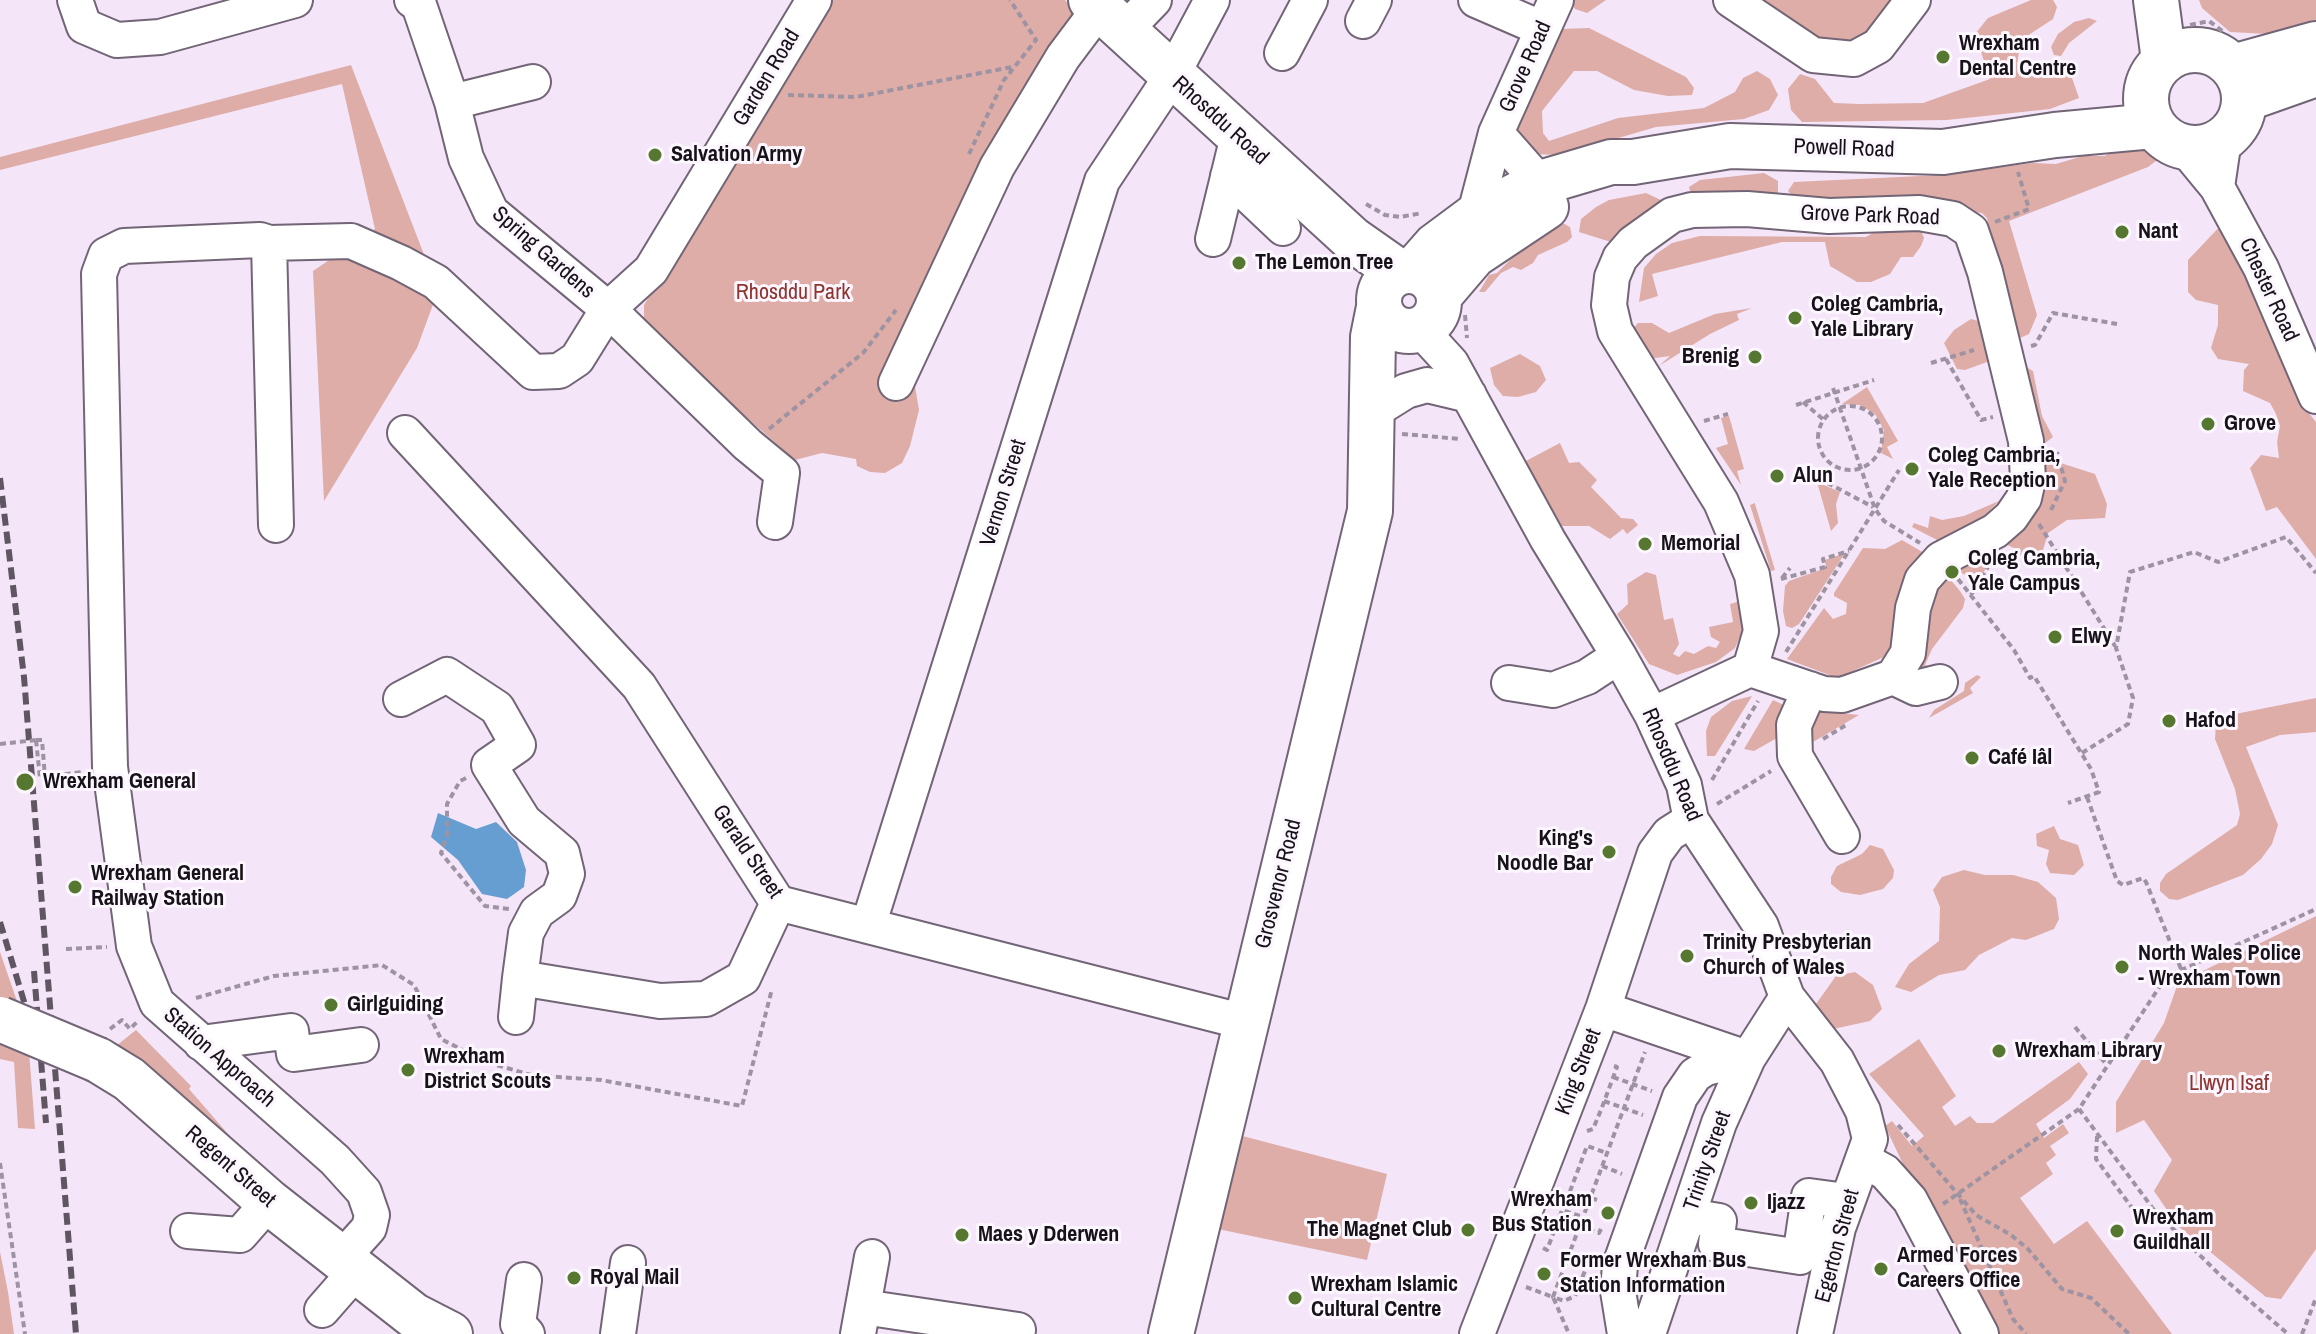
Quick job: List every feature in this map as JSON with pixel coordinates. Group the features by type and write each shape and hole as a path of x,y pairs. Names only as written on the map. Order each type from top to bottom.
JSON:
{"main road":[{"name":"Chester Road","path":"2156,0 2193,97"},
{"path":"2172,0 2193,97"},
{"name":"Rhosddu Road","path":"1104,14 1171,77 1233,156 1358,221 1416,302"},
{"name":"Powell Road","path":"2193,97 2316,44"},
{"name":"Powell Road","path":"1416,302 1435,246 1454,212 1611,162 1633,162 1730,146 1943,152 2055,135 2193,97 2316,74"},
{"name":"Powell Road","path":"1416,302 1474,255 1535,213 1633,162"},
{"name":"Grosvenor Road","path":"1171,1334 1370,511 1377,419 1373,337 1416,302"},
{"name":"Regent Street","path":"0,1019 100,1047 129,1079 269,1202 427,1328"}],"street":[{"path":"75,24 117,40 160,37 295,0"},
{"name":"Spring Gardens","path":"412,0 419,5 452,102 466,158 491,212 608,309"},
{"name":"Garden Road","path":"269,243 351,241 436,282 533,372 559,371 577,359 608,309 651,270 814,0"},
{"path":"896,383 997,167 1063,57 1104,14 1154,0"},
{"name":"Vernon Street","path":"868,926 1102,181 1171,77 1212,0"},
{"path":"1282,53 1310,0"},
{"path":"1476,0 1550,15"},
{"path":"1731,0 1813,55 1854,59 1878,46 1913,0"},
{"name":"Grove Road","path":"1454,212 1496,133 1550,15"},
{"path":"452,102 533,80"},
{"name":"Chester Road","path":"2193,97 2217,187 2261,268 2316,396"},
{"name":"Grove Road","path":"1496,133 1540,183"},
{"path":"1233,156 1283,228"},
{"path":"1213,239 1233,156"},
{"name":"Grove Park Road","path":"1761,672 1761,631 1752,575 1721,502 1615,331 1609,305 1612,277 1620,258 1633,243 1672,215 1714,208 1829,216 1937,214 1971,231 1992,344 2019,410 2026,441 2028,480 2024,498 1995,531 1941,559 1922,580 1913,608 1908,653 1893,677"},
{"name":"Station Approach","path":"269,243 260,240 124,246 101,261 110,767 134,946 157,1003 335,1160 364,1192 372,1215 369,1228 322,1310"},
{"path":"269,243 276,525"},
{"name":"Rhosddu Road","path":"1416,302 1460,354 1469,395 1548,540 1652,715 1684,785 1691,820 1761,926 1787,997 1837,1061 1853,1088 1870,1139 1865,1161"},
{"path":"608,309 748,445 782,473 775,522"},
{"path":"1377,419 1406,391 1427,385 1469,395"},
{"name":"Gerald Street","path":"405,433 639,686 778,903 1245,1022"},
{"path":"1509,683 1553,690 1587,677 1619,656"},
{"path":"1652,715 1761,672 1810,689 1842,695 1893,677 1916,688 1940,682"},
{"path":"401,699 447,675 497,708 518,745 489,765 524,821 562,853 567,874 559,896 537,912 526,933 516,1017"},
{"path":"1810,689 1794,725 1795,756 1842,836"},
{"name":"King Street","path":"1477,1334 1603,1009 1655,853 1669,834 1691,820"},
{"path":"520,978 660,1001 706,999 743,978 778,903"},
{"name":"Trinity Street","path":"1648,1334 1719,1123 1748,1058 1787,997"},
{"path":"1603,1009 1748,1058"},
{"path":"201,1043 291,1031 294,1054 361,1045"},
{"path":"1625,1334 1618,1291 1620,1265 1680,1097 1695,1075 1706,1068 1748,1058"},
{"path":"1865,1161 1885,1172 1910,1200 1981,1334"},
{"name":"Egerton Street","path":"1815,1334 1846,1201 1865,1161"},
{"path":"1689,1216 1719,1221 1716,1244 1800,1257 1809,1196 1846,1201"},
{"path":"188,1231 240,1235 269,1202"},
{"path":"872,1257 861,1320 1018,1330"},
{"path":"618,1334 628,1263"},
{"path":"524,1280 518,1324 527,1334"}],"path":[{"path":"964,165 1004,80 1036,40 1010,0"},
{"path":"798,96 856,97 1015,66"},
{"path":"1971,231 2029,209 2009,142"},
{"path":"1358,221 1385,215 1400,217 1454,212"},
{"path":"1416,302 1460,354"},
{"path":"748,445 863,353 900,306"},
{"path":"1931,363 1992,344 2015,350 2035,345 2053,313 2117,324"},
{"path":"1946,358 1981,420 2019,410"},
{"path":"1796,405 1834,390 1874,380"},
{"path":"1834,390 1875,509 1884,521 1941,559 1985,611 2030,678 2034,676 2082,753 2099,792 2068,803"},
{"path":"1803,402 1824,420"},
{"path":"1858,407 1867,411 1880,426 1881,445 1862,469 1836,466 1823,454 1818,437 1824,420 1840,408 1858,407"},
{"path":"1377,419 1494,441"},
{"path":"1816,468 1820,479 1875,509"},
{"path":"1712,780 1761,672 1849,551 1899,470"},
{"path":"2039,524 2116,648 2133,698 2128,724 2082,753"},
{"path":"2116,648 2130,572 2194,552 2218,562 2286,537 2316,573"},
{"path":"1781,579 1825,567 1823,559 1849,551"},
{"path":"0,744 39,740 40,778 110,767"},
{"path":"489,765 460,781 447,804 447,835 441,853 485,906 537,912"},
{"path":"2087,796 2117,881 2123,885 2143,878 2146,882 2181,969"},
{"path":"1958,1193 2079,1109 2161,981 2181,969 2316,909"},
{"path":"66,949 134,946"},
{"path":"100,1047 122,1020 130,1029 132,1026"},
{"path":"2075,1027 2107,1065"},
{"path":"1569,1334 1553,1297 1647,1046"},
{"path":"1587,1131 1593,1129 1615,1071"},
{"path":"1604,1101 1645,1116 1655,1089 1613,1077"},
{"path":"2079,1109 2154,1210 2222,1277 2288,1334"},
{"path":"2097,1133 2096,1159 2141,1220 2154,1210"},
{"path":"1613,1134 1620,1137"},
{"path":"1562,1196 1569,1194 1587,1146 1607,1153"},
{"path":"0,1163 25,1334"},
{"path":"1958,1193 1981,1253 2013,1319 2026,1334"},
{"path":"1958,1193 1976,1215 2028,1249 2062,1289 2091,1298 2129,1334"},
{"path":"1582,1195 1597,1200"},
{"path":"1543,1248 1547,1250 1562,1210 1583,1217"},
{"path":"1579,1226 1599,1233 1604,1221"},
{"path":"1519,1284 1564,1301 1575,1296 1594,1249"},
{"path":"2302,1334 2316,1298"}],"green space":[{"name":"Rhosddu Park","path":"830,0 1065,0 1080,16 968,252 968,275 957,293 937,308 912,368 919,410 910,446 902,463 885,473 870,472 857,466 856,459 822,453 795,460 644,327 644,305"},
{"path":"1569,0 1606,0 1587,13 1575,9"},
{"path":"1761,0 1906,0 1860,47 1820,44"},
{"path":"2031,0 2053,0 2057,7 2053,19 2021,40 2017,64 2021,69 2041,67 2072,78 2079,98 2050,109 1947,120 1802,122 1791,110 1788,89 1800,74 1815,79 1834,103 1859,104 1923,103 1990,79 1975,34 1988,18"},
{"path":"2199,0 2316,0 2316,21 2268,34 2230,32 2202,8"},
{"path":"2089,18 2097,21 2069,43 2061,56 2054,55 2051,47 2058,34 2074,22"},
{"path":"1589,28 1686,77 1694,88 1692,95 1668,96 1634,90 1597,71 1574,71 1542,111 1543,133 1549,141 1618,118 1704,108 1735,92 1743,78 1757,71 1770,79 1778,95 1769,110 1744,119 1656,127 1560,155 1532,154 1511,133 1560,29"},
{"path":"351,65 438,291 417,348 324,501 313,271 375,229 342,84 0,170 0,157"},
{"path":"2140,141 2160,158 2148,167 2009,221 2037,315 2029,334 2020,338 2008,337 1987,218 1982,213 1794,197 1788,191 1794,182 1942,175 2033,163 2056,164 2083,156 2105,156 2123,143"},
{"path":"1764,173 1778,181 1778,193 1773,198 1712,194 1690,191 1689,187 1700,180"},
{"path":"1646,193 1663,201 1628,231 1617,232 1618,238 1611,242 1579,232 1581,219 1596,207 1609,200"},
{"path":"1913,211 1924,238 1921,246 1913,257 1901,257 1890,274 1871,282 1857,282 1830,266 1825,242 1782,242 1652,274 1658,296 1639,302 1644,268 1656,254 1672,243 1700,236 1866,237"},
{"path":"1559,221 1570,227 1572,237 1567,242 1538,255 1533,263 1521,270 1513,267 1501,273 1485,292 1479,292 1489,275 1497,273 1521,249 1529,247"},
{"path":"2225,221 2236,235 2233,253 2242,263 2300,388 2299,401 2316,422 2316,559 2277,507 2266,511 2250,468 2261,455 2279,458 2277,442 2280,426 2276,414 2270,403 2243,391 2244,370 2249,364 2218,359 2211,348 2218,325 2218,305 2196,300 2188,292 2188,260"},
{"path":"1752,308 1737,314 1739,320 1659,366 1670,356 1648,359 1628,334 1638,323 1652,323 1669,333 1715,314"},
{"path":"1971,319 1985,323 1998,358 1965,370 1957,369 1944,343 1954,330"},
{"path":"1520,354 1540,366 1546,380 1536,392 1518,397 1503,396 1494,385 1490,368"},
{"path":"2026,367 2033,371 2042,416 2053,437 2040,447 2018,371"},
{"path":"1867,387 1898,441 1887,447 1893,459 1881,453 1884,430 1875,414 1860,405 1842,404"},
{"path":"1729,416 1744,469 1737,471 1741,485 1716,448 1728,444 1721,418"},
{"path":"1560,443 1569,463 1579,462 1597,480 1591,487 1621,518 1633,519 1638,525 1627,534 1623,529 1610,539 1589,526 1560,526 1556,523 1522,463"},
{"path":"2045,458 2095,474 2107,504 2105,518 2067,520 2048,533 2043,550 2024,561 2018,550 2003,543 2033,459"},
{"path":"1817,482 1840,492 1836,504 1838,523 1831,531"},
{"path":"1999,501 1978,522 1939,541 1912,527 1914,523 1928,528 1930,516 1942,520 1964,516"},
{"path":"1755,503 1775,570 1771,571 1750,505"},
{"path":"1902,540 1924,553 1896,604 1892,643 1884,657 1837,678 1787,659 1824,608 1833,619 1846,614 1847,603 1834,593 1863,548 1885,549"},
{"path":"1845,553 1799,624 1792,628 1786,626 1783,611 1785,586 1789,581 1826,568 1825,560"},
{"path":"1999,553 1976,581 1958,571 1976,562"},
{"path":"1646,572 1656,575 1664,620 1673,618 1679,644 1673,654 1679,657 1685,651 1694,654 1708,646 1716,648 1720,642 1711,637 1709,627 1733,622 1730,604 1740,601 1742,632 1735,648 1716,662 1677,675 1649,664 1617,614 1628,604 1627,584"},
{"path":"1945,573 1965,599 1963,608 1932,649 1925,665 1934,668 1916,672 1925,612"},
{"path":"1977,675 1981,677 1970,688 1973,693 1929,718 1934,710 1964,691 1965,683"},
{"path":"1752,696 1715,756 1707,756 1706,731 1711,717 1732,701"},
{"path":"2316,698 2316,732 2280,735 2246,747 2278,825 2272,844 2243,875 2178,900 2169,899 2160,891 2160,883 2166,874 2237,825 2240,814 2235,789 2215,739 2216,724 2225,716"},
{"path":"1773,700 1788,707 1779,722 1777,738 1754,751 1744,749"},
{"path":"1813,713 1859,715 1801,749"},
{"path":"2054,826 2060,839 2078,845 2084,865 2074,875 2050,873 2046,864 2049,850 2037,846 2036,834"},
{"path":"1870,845 1883,849 1894,870 1893,878 1883,889 1860,895 1841,892 1831,884 1837,866 1862,854"},
{"path":"1964,870 1985,875 2013,875 2038,882 2056,898 2059,919 2054,929 2026,940 2012,938 1979,955 1965,970 1939,975 1911,992 1895,987 1909,964 1939,941 1940,907 1933,890 1942,877"},
{"name":"Llwyn Isaf","path":"2316,916 2316,1249 2281,1299 2266,1297 2178,1226 2154,1191 2172,1160 2144,1120 2116,1133 2116,1102 2164,1023 2178,983"},
{"path":"0,952 19,1007 0,1000"},
{"path":"1855,972 1873,985 1882,1009 1870,1021 1833,1029 1811,1011 1836,976"},
{"path":"136,1030 191,1086 189,1089 287,1202 111,1050"},
{"path":"0,1037 29,1051 35,1129 18,1128 14,1062 0,1059"},
{"path":"1919,1039 1956,1096 1942,1107 1955,1126 1970,1116 1977,1123 1993,1123 2079,1062 2088,1074 2070,1099 2036,1124 2044,1138 2063,1124 2069,1133 2050,1146 2056,1155 2046,1163 2053,1174 2020,1198 2054,1244 2087,1221 2172,1334 1997,1334 1947,1257 1885,1126 1892,1121 1912,1146 1924,1136 1869,1074"},
{"path":"1235,1134 1387,1174 1367,1260 1213,1228"},
{"path":"0,1252 8,1292 14,1334 0,1334"}],"water":[{"path":"438,813 476,829 496,822 517,842 526,870 524,887 507,899 482,894 458,860 431,837"}],"railway":[{"path":"0,478 24,677 76,1334"},
{"path":"0,922 29,1018"},
{"path":"34,971 46,1123"}],"place":[{"name":"Wrexham Dental Centre","path":"1943,57"},
{"name":"Salvation Army","path":"655,155"},
{"name":"Nant","path":"2122,232"},
{"name":"The Lemon Tree","path":"1239,263"},
{"name":"Coleg Cambria, Yale Library","path":"1795,318"},
{"name":"Brenig","path":"1755,357"},
{"name":"Grove","path":"2208,424"},
{"name":"Coleg Cambria, Yale Reception","path":"1912,469"},
{"name":"Alun","path":"1777,476"},
{"name":"Memorial","path":"1645,544"},
{"name":"Coleg Cambria, Yale Campus","path":"1952,572"},
{"name":"Elwy","path":"2055,637"},
{"name":"Hafod","path":"2169,721"},
{"name":"Café Iâl","path":"1972,758"},
{"name":"Wrexham General","path":"25,782"},
{"name":"King's Noodle Bar","path":"1609,852"},
{"name":"Wrexham General Railway Station","path":"75,887"},
{"name":"Trinity Presbyterian Church of Wales","path":"1687,956"},
{"name":"North Wales Police - Wrexham Town","path":"2122,967"},
{"name":"Girlguiding","path":"331,1005"},
{"name":"Wrexham Library","path":"1999,1051"},
{"name":"Wrexham District Scouts","path":"408,1070"},
{"name":"Ijazz","path":"1751,1203"},
{"name":"Wrexham Bus Station","path":"1608,1213"},
{"name":"The Magnet Club","path":"1468,1230"},
{"name":"Wrexham Guildhall","path":"2117,1231"},
{"name":"Maes y Dderwen","path":"962,1235"},
{"name":"Armed Forces Careers Office","path":"1881,1269"},
{"name":"Former Wrexham Bus Station Information","path":"1544,1274"},
{"name":"Royal Mail","path":"574,1278"},
{"name":"Wrexham Islamic Cultural Centre","path":"1295,1298"}]}
